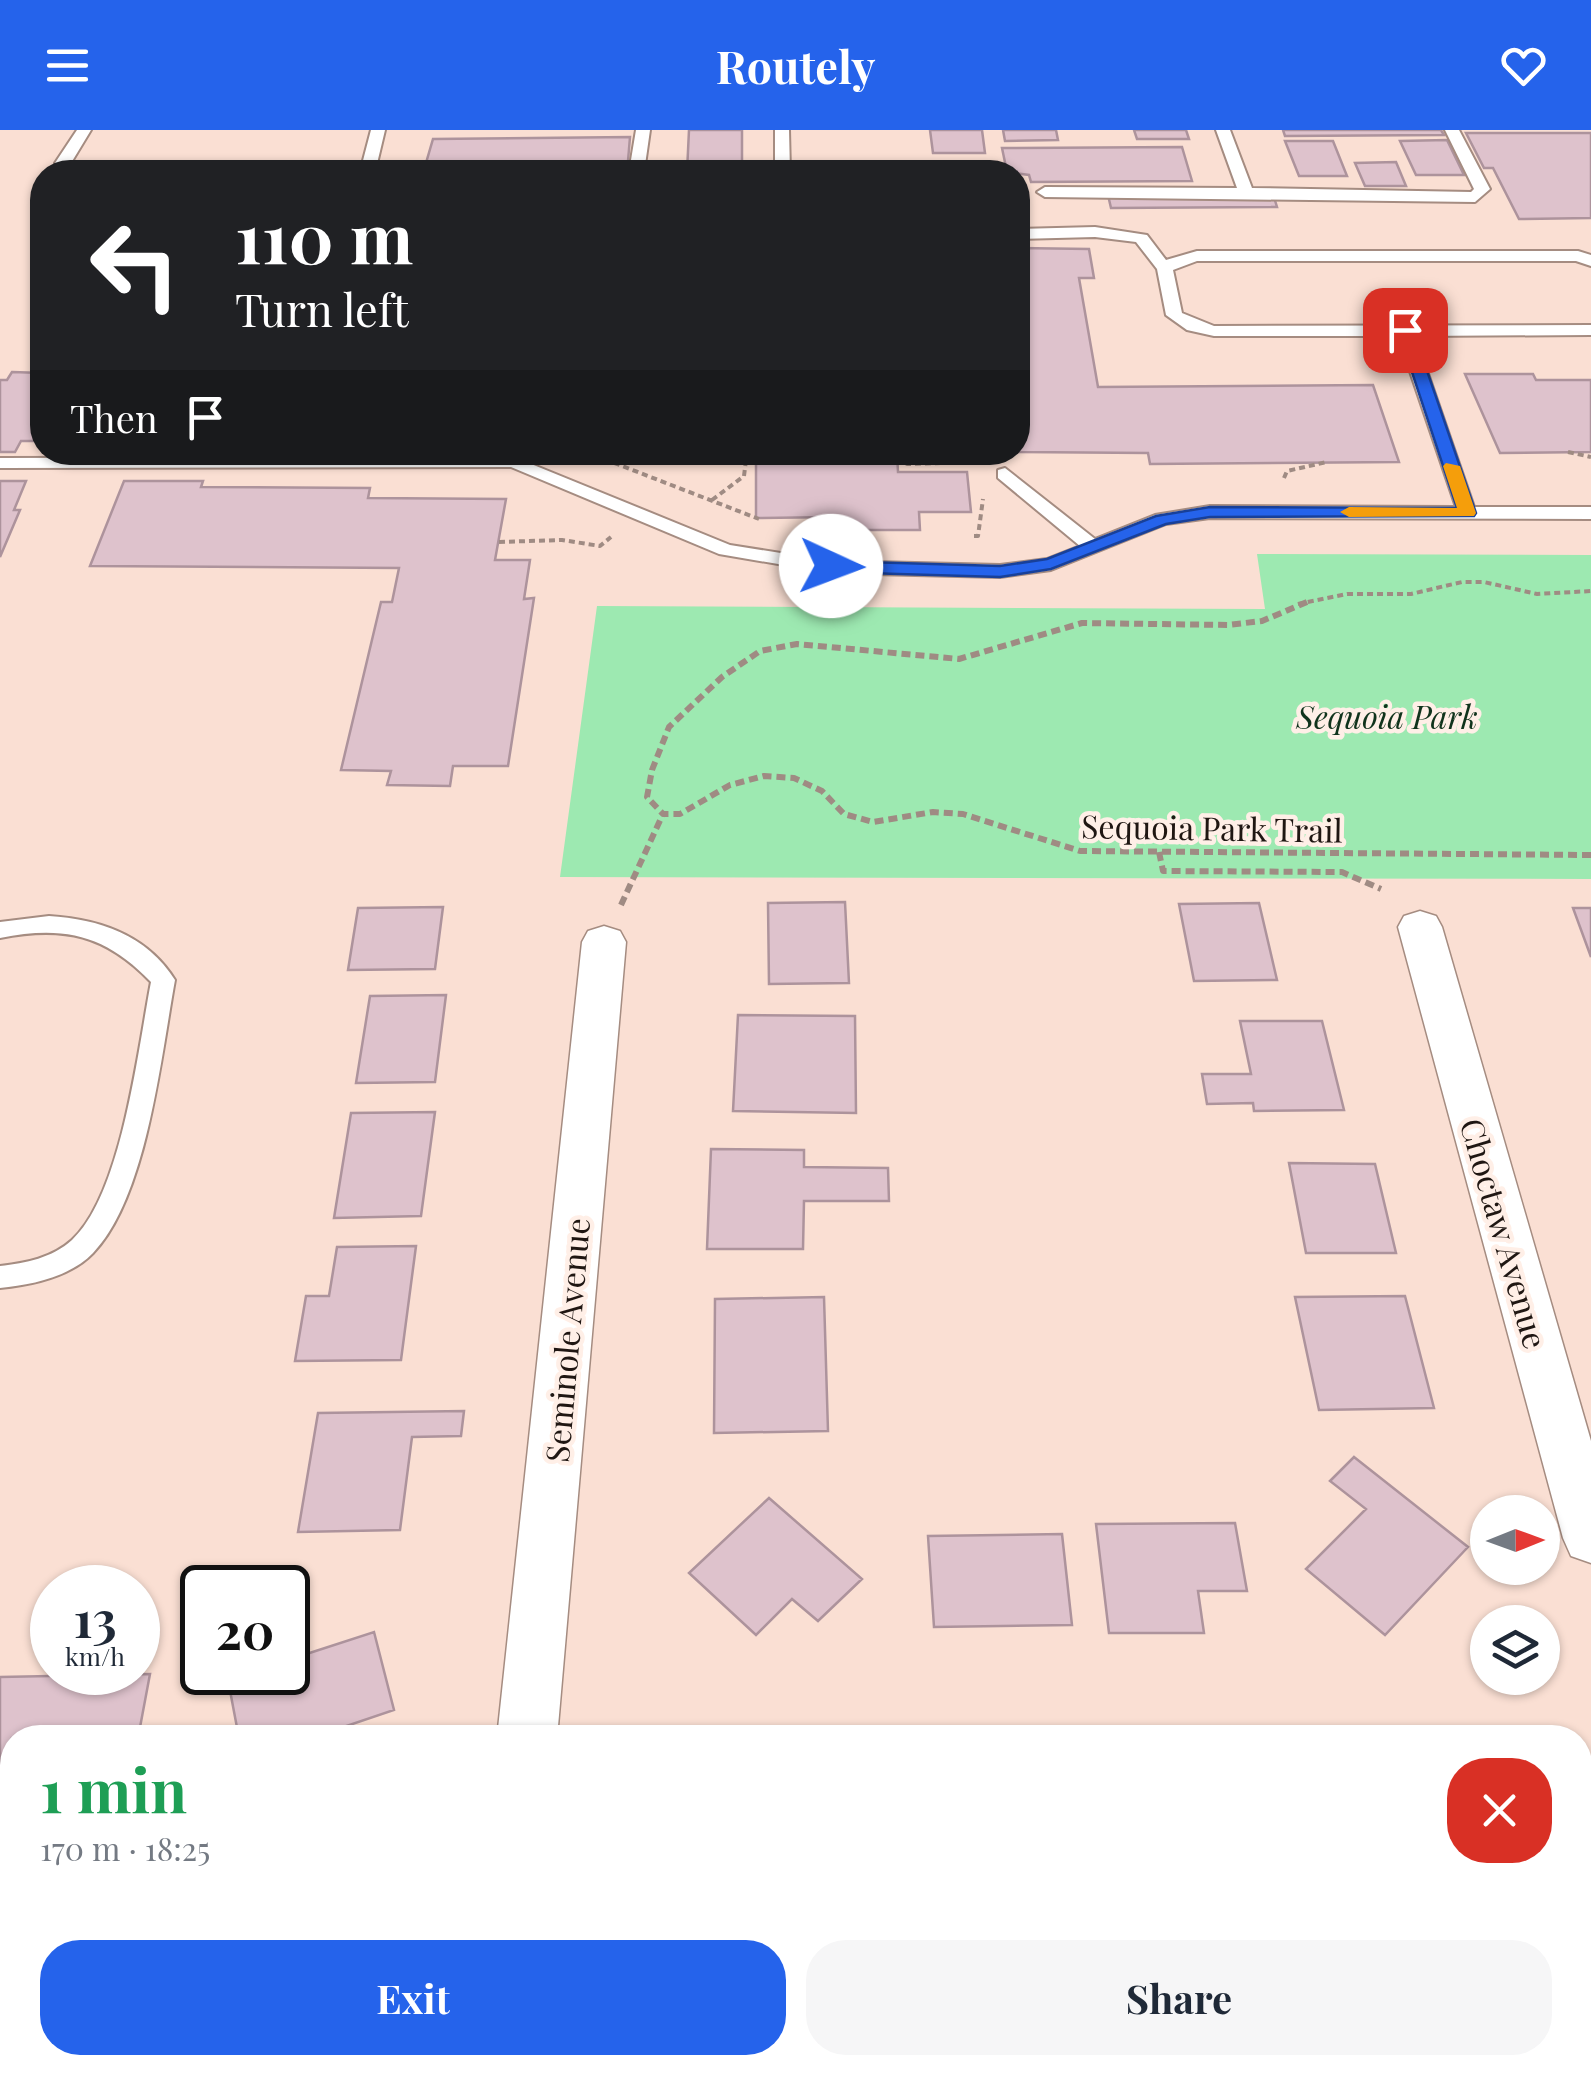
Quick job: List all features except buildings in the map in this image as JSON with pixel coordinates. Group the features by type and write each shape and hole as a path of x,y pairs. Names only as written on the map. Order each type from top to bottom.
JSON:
{"street":[{"name":"Choctaw Avenue","path":"1420,927 1591,1538"},
{"name":"Seminole Avenue","path":"527,1725 604,942"}],"lane":[{"path":"64,160 84,130"},
{"path":"369,160 378,130"},
{"path":"639,160 643,130"},
{"path":"782,130 782,160"},
{"path":"1222,130 1246,193"},
{"path":"1045,192 1475,197 1482,190 1452,130"},
{"path":"1030,234 1095,232 1141,238 1166,269 1174,315 1193,326 1214,331 1591,330"},
{"path":"1166,269 1174,261 1197,256 1590,259"},
{"path":"1405,330 1468,513"},
{"path":"0,463 30,463"},
{"path":"521,465 726,550 831,566 1000,571 1051,564 1162,519 1210,512 1591,513"},
{"path":"1005,474 1093,547"},
{"path":"0,930 13,926 79,927 127,944 163,980 120,1184 85,1244 33,1275 0,1278"}],"path":[{"path":"1568,452 1591,456"},
{"path":"619,465 767,522"},
{"path":"711,501 744,476 746,465"},
{"path":"960,536 978,536 984,497 968,482 1005,474"},
{"path":"499,542 562,540 600,546 639,514"},
{"path":"604,942 663,814 647,798 652,770 669,727 722,677 760,651 796,644 959,659 1082,624 1228,625 1262,621 1301,603 1348,594 1411,594 1462,582 1484,582 1537,594 1591,592"},
{"name":"Sequoia Park Trail","path":"663,814 680,814 730,785 764,776 794,778 822,791 844,814 873,822 933,812 963,814 1080,852 1591,855"},
{"path":"1159,852 1163,871 1342,872 1381,889"}],"green space":[{"name":"Sequoia Park","path":"1257,554 1591,555 1591,879 560,877 597,606 1265,609"}],"slow traffic":[{"path":"1349,512 1468,513 1452,466"}],"route":[{"path":"831,566 1000,571 1051,564 1162,519 1210,512 1468,513 1405,330"}]}
